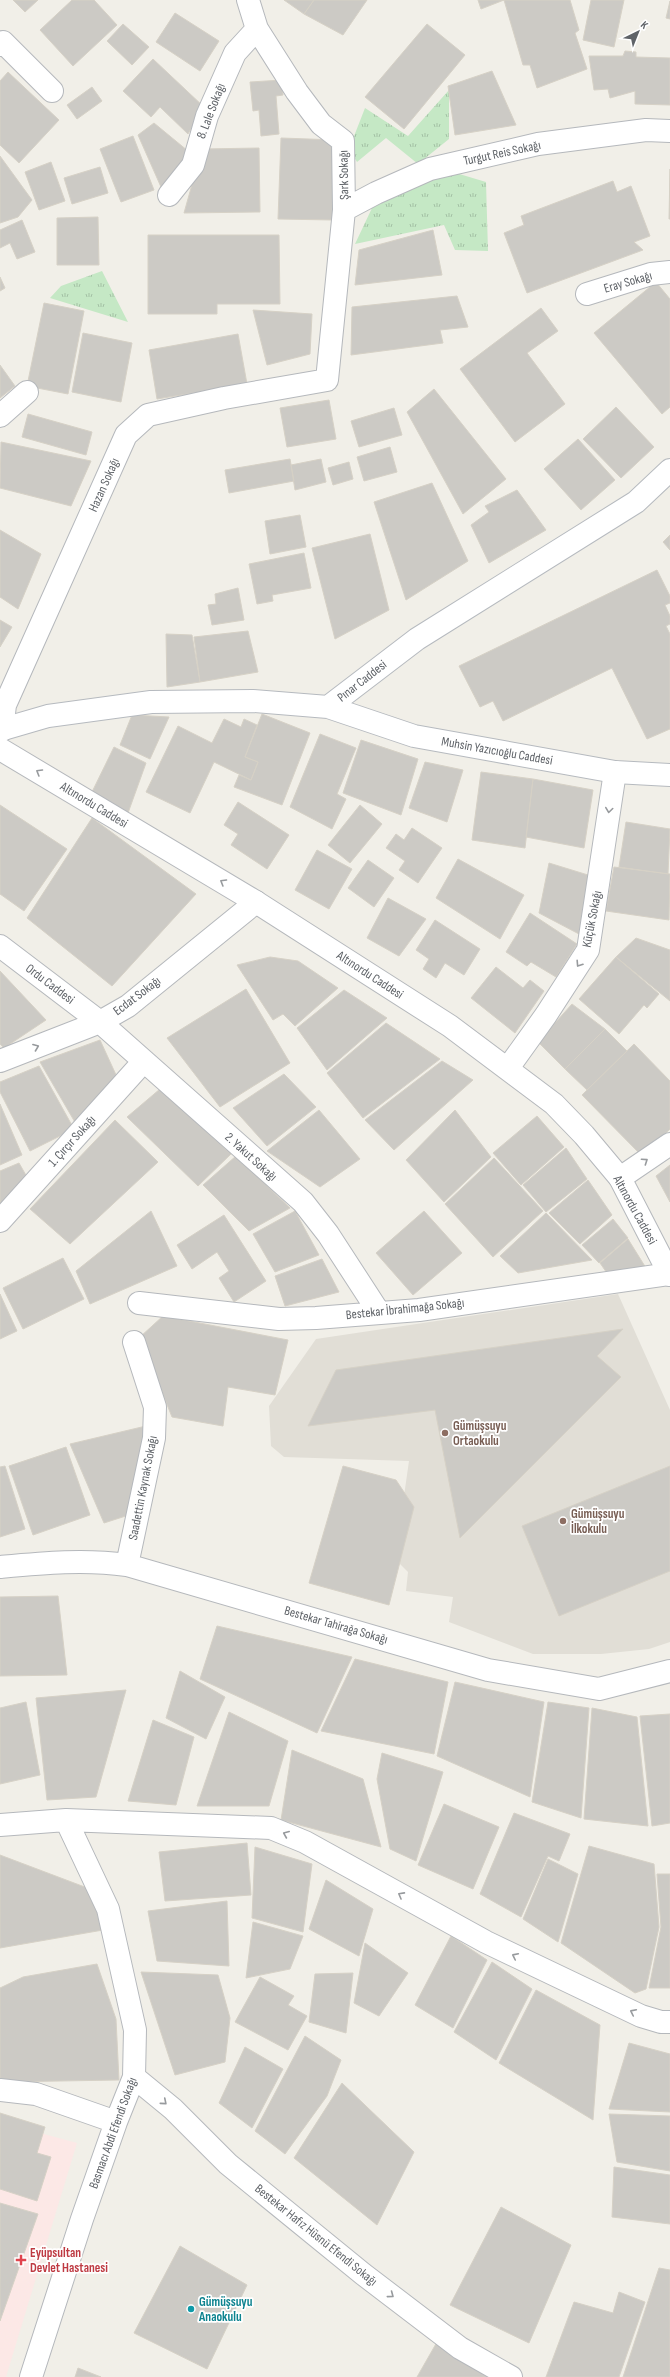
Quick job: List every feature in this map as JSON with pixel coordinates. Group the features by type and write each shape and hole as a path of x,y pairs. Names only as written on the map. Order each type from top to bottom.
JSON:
{"street":[{"name":"Şark Sokağı","path":"248,0 257,29 297,92 321,124 343,141 344,210 327,380"},
{"name":"8. Lale Sokağı","path":"169,195 193,165 207,116 235,53 257,29"},
{"path":"2,44 52,91"},
{"name":"Turgut Reis Sokağı","path":"344,210 376,193 430,169 538,144 646,130 670,131"},
{"name":"Eray Sokağı","path":"587,294 651,274 670,272"},
{"name":"Hazan Sokağı","path":"1,736 6,705 126,435 148,415 224,398 327,380"},
{"path":"0,416 26,392"},
{"name":"Pınar Caddesi","path":"1,736 48,716 151,702 253,701 328,708 417,639 636,502 670,470"},
{"name":"Muhsin Yazıcıoğlu Caddesi","path":"328,708 414,736 615,772 670,775"},
{"name":"Altınordu Caddesi","path":"1,736 450,1026 508,1068 554,1104 584,1135 620,1178 670,1274"},
{"name":"Küçük Sokağı","path":"508,1068 546,1015 588,950 615,772"},
{"name":"Ecdat Sokağı","path":"0,1061 100,1022 128,1006 256,902"},
{"name":"Ordu Caddesi","path":"0,946 100,1022"},
{"name":"2. Yakut Sokağı","path":"100,1022 303,1202 328,1234 378,1311"},
{"name":"1. Çırçır Sokağı","path":"0,1221 144,1061"},
{"path":"620,1178 670,1144"},
{"name":"Bestekar İbrahimağa Sokağı","path":"139,1303 279,1318 316,1318 378,1311 419,1310 670,1274"},
{"name":"Saadettin Kaynak Sokağı","path":"127,1565 154,1438 155,1407 134,1342"},
{"name":"Bestekar Tahirağa Sokağı","path":"0,1567 59,1561 127,1565 488,1670 599,1689 670,1671"},
{"path":"0,1825 66,1820 272,1828 305,1842 486,1942 641,2016 661,2022 670,2022"},
{"name":"Basmacı Abdi Efendi Sokağı","path":"31,2377 116,2122 134,2077 135,2030 108,1909 66,1820"},
{"name":"Bestekar Hafız Hüsnü Efendi Sokağı","path":"134,2077 173,2109 228,2164 363,2274 460,2348 511,2377"},
{"path":"0,2090 36,2094 116,2122"}],"shaded area":[{"path":"618,1294 670,1410 670,1642 649,1649 601,1654 533,1654 449,1622 453,1597 406,1591 408,1572 395,1559 409,1461 284,1457 271,1446 269,1406 316,1339"},
{"name":"Eyüpsultan Devlet Hastanesi","path":"0,2122 77,2143 6,2377 0,2377"}],"green space":[{"path":"449,90 449,139 418,164 386,138 357,162 349,149 365,108 408,136"},
{"path":"456,173 486,182 488,251 455,250 444,225 355,244 372,208 432,176"},
{"path":"102,271 128,322 50,298 61,286"}],"building":[{"path":"13,0 38,0 25,12"},
{"path":"72,0 94,0 117,25 73,66 40,30"},
{"path":"284,0 314,0 304,14"},
{"path":"314,0 367,0 343,35 304,14"},
{"path":"478,0 504,0 481,9"},
{"path":"504,0 570,0 579,30 575,33 587,69 537,88 530,65 523,65"},
{"path":"591,0 624,0 614,47 583,40"},
{"path":"670,1 670,19 666,18"},
{"path":"175,13 219,41 200,71 156,42"},
{"path":"123,24 149,47 132,65 107,41"},
{"path":"427,24 465,55 404,129 365,97"},
{"path":"625,51 636,52 636,57 670,58 670,105 635,104 635,91 610,98 608,89 594,90 589,56 623,56"},
{"path":"153,59 204,107 188,134 160,107 151,117 123,91"},
{"path":"492,71 516,125 455,135 448,86"},
{"path":"8,72 59,120 19,163 0,145 0,81"},
{"path":"282,80 283,95 276,96 279,134 261,136 259,110 253,111 250,82"},
{"path":"92,87 102,101 77,119 67,105"},
{"path":"154,123 188,151 186,159 161,187 138,135"},
{"path":"133,136 154,190 121,202 100,149"},
{"path":"281,138 336,140 333,220 278,219"},
{"path":"259,148 260,212 184,213 202,149"},
{"path":"0,156 32,200 18,217 0,223"},
{"path":"51,162 65,201 39,210 25,172"},
{"path":"100,167 108,193 72,204 64,178"},
{"path":"670,169 670,219 669,219"},
{"path":"613,181 617,192 631,186 650,236 634,242 643,250 527,293 504,233 524,225 521,216"},
{"path":"98,217 99,265 57,265 57,218"},
{"path":"22,220 35,252 17,259 10,243 0,248 0,230"},
{"path":"433,230 442,275 355,285 359,250"},
{"path":"148,235 279,235 280,304 217,304 217,314 148,314"},
{"path":"0,277 5,288 0,291"},
{"path":"656,282 670,299 670,407 662,414 594,333"},
{"path":"457,296 468,327 440,330 443,343 351,355 352,307"},
{"path":"44,303 84,311 68,394 27,386"},
{"path":"541,308 558,331 527,353 565,404 515,442 460,369"},
{"path":"253,310 312,314 310,354 267,365"},
{"path":"83,333 132,343 121,402 72,392"},
{"path":"238,334 247,384 157,399 149,350"},
{"path":"0,365 15,386 0,398"},
{"path":"434,389 506,479 463,514 407,412"},
{"path":"329,400 336,439 287,447 280,408"},
{"path":"616,407 654,447 621,478 583,439"},
{"path":"394,408 402,435 359,447 351,421"},
{"path":"28,414 92,432 86,455 22,437"},
{"path":"578,439 615,480 581,510 544,469"},
{"path":"1,442 91,461 71,506 0,488"},
{"path":"390,447 397,472 364,481 357,457"},
{"path":"290,459 294,481 229,493 225,470"},
{"path":"321,459 326,482 295,490 291,465"},
{"path":"349,462 353,479 333,485 328,468"},
{"path":"432,483 468,561 406,600 374,502"},
{"path":"517,490 546,530 489,563 471,525 489,512 485,506"},
{"path":"300,515 306,547 270,554 265,521"},
{"path":"0,530 41,554 18,609 0,597"},
{"path":"370,534 389,610 335,639 312,548"},
{"path":"670,535 670,550 663,542"},
{"path":"304,553 311,588 272,595 273,601 257,604 249,564"},
{"path":"657,570 670,596 670,603 665,605 670,616 670,624 666,626 670,634 670,729 647,739 612,668 503,721 493,701 480,707 459,666"},
{"path":"238,588 244,620 212,625 208,605 216,604 215,594"},
{"path":"0,620 12,627 0,647"},
{"path":"248,631 258,672 200,682 194,637"},
{"path":"166,634 192,635 200,682 167,687"},
{"path":"262,714 310,733 282,805 234,787 239,775 251,780 258,762 245,757"},
{"path":"132,715 169,717 150,759 120,745"},
{"path":"224,719 241,727 244,719 257,725 245,757 258,762 251,780 214,762 190,813 146,792 178,726 212,743"},
{"path":"320,734 356,748 337,794 346,799 332,829 290,807"},
{"path":"361,740 418,759 401,815 343,793"},
{"path":"114,747 146,763 128,813 91,794"},
{"path":"425,762 463,770 447,822 409,808"},
{"path":"481,772 533,779 525,848 472,840"},
{"path":"533,779 593,790 584,848 526,837"},
{"path":"238,802 289,835 267,869 231,845 238,834 224,825"},
{"path":"0,805 67,849 24,911 0,894"},
{"path":"360,805 382,824 350,863 328,845"},
{"path":"92,818 196,894 112,986 27,918"},
{"path":"626,822 670,829 668,874 619,867"},
{"path":"412,828 442,848 418,883 399,870 405,861 386,848 396,834 404,840"},
{"path":"317,850 352,869 329,909 295,890"},
{"path":"458,859 524,895 500,939 436,898"},
{"path":"368,860 394,878 374,907 348,888"},
{"path":"549,863 588,875 579,934 539,913"},
{"path":"614,867 670,874 669,920 606,911"},
{"path":"388,898 426,919 399,956 367,938"},
{"path":"530,913 577,944 556,977 531,962 527,966 506,952"},
{"path":"435,920 480,949 464,975 445,963 436,978 423,969 429,959 416,950"},
{"path":"636,938 670,950 670,1001 616,957"},
{"path":"270,957 298,961 338,988 295,1026 283,1014 273,1020 237,965"},
{"path":"616,957 659,994 647,1008 644,1005 619,1034 579,999"},
{"path":"496,967 523,988 530,980 544,991 515,1033 471,998"},
{"path":"0,971 46,1020 4,1048 0,1044"},
{"path":"246,989 290,1063 220,1107 167,1038"},
{"path":"344,990 387,1018 327,1070 297,1028"},
{"path":"572,1004 605,1029 565,1069 538,1042"},
{"path":"386,1023 440,1059 363,1118 327,1073"},
{"path":"605,1029 627,1051 587,1090 565,1069"},
{"path":"100,1040 117,1077 76,1124 40,1062"},
{"path":"634,1044 670,1081 670,1129 642,1156 582,1095"},
{"path":"442,1061 473,1080 394,1150 365,1120"},
{"path":"39,1066 74,1129 30,1151 0,1092 0,1082"},
{"path":"284,1074 316,1107 267,1146 233,1108"},
{"path":"160,1089 231,1154 198,1186 127,1117"},
{"path":"0,1104 22,1155 0,1165"},
{"path":"319,1110 360,1159 320,1187 267,1151"},
{"path":"455,1110 491,1157 444,1202 406,1160"},
{"path":"537,1116 564,1147 521,1185 493,1153"},
{"path":"115,1120 158,1162 70,1244 30,1209"},
{"path":"566,1148 587,1179 546,1212 523,1185"},
{"path":"236,1156 290,1208 249,1231 203,1185"},
{"path":"494,1158 543,1211 493,1257 445,1204"},
{"path":"19,1163 27,1177 0,1209 0,1171"},
{"path":"670,1165 670,1202 656,1176"},
{"path":"588,1180 612,1215 580,1244 549,1213"},
{"path":"151,1211 177,1266 90,1304 76,1271"},
{"path":"295,1211 319,1255 275,1272 253,1234"},
{"path":"424,1211 462,1253 413,1295 376,1253"},
{"path":"546,1213 592,1260 518,1273 500,1256"},
{"path":"224,1215 266,1281 234,1302 219,1278 229,1271 217,1252 192,1269 177,1245"},
{"path":"613,1219 628,1238 599,1263 582,1245"},
{"path":"628,1239 646,1268 609,1276 600,1263"},
{"path":"63,1258 84,1299 23,1329 3,1288"},
{"path":"322,1259 339,1292 285,1306 275,1276"},
{"path":"0,1294 17,1331 0,1339"},
{"path":"163,1316 288,1340 275,1395 228,1387 223,1426 172,1417 140,1337"},
{"path":"623,1329 597,1356 621,1377 460,1538 435,1410 308,1426 336,1370"},
{"path":"146,1426 135,1513 104,1523 70,1444"},
{"path":"66,1447 90,1515 33,1535 9,1466"},
{"path":"5,1466 25,1529 0,1537 0,1467"},
{"path":"343,1466 396,1480 414,1507 389,1605 309,1583"},
{"path":"670,1466 670,1571 559,1616 522,1526"},
{"path":"58,1596 67,1675 0,1676 0,1597"},
{"path":"217,1626 352,1657 317,1733 200,1679"},
{"path":"355,1659 448,1682 434,1754 321,1731"},
{"path":"180,1671 225,1697 206,1739 166,1718"},
{"path":"455,1682 544,1702 530,1797 437,1756"},
{"path":"126,1690 96,1797 47,1800 36,1698"},
{"path":"26,1702 40,1775 0,1784 0,1708"},
{"path":"548,1702 589,1708 581,1818 532,1802"},
{"path":"592,1708 637,1717 648,1826 584,1819"},
{"path":"229,1712 288,1741 269,1806 197,1806"},
{"path":"670,1714 670,1823 652,1826 640,1716"},
{"path":"153,1720 194,1737 176,1805 128,1801"},
{"path":"292,1750 363,1779 381,1847 281,1820"},
{"path":"382,1753 443,1772 416,1861 390,1849 377,1779"},
{"path":"444,1804 499,1827 473,1889 418,1865"},
{"path":"514,1813 570,1834 559,1861 548,1856 521,1917 480,1894"},
{"path":"247,1843 251,1895 165,1901 159,1852"},
{"path":"589,1846 654,1864 659,1927 646,1989 635,1993 561,1943"},
{"path":"255,1847 312,1864 303,1932 252,1918"},
{"path":"0,1855 90,1889 103,1930 0,1948"},
{"path":"548,1859 578,1874 558,1942 523,1919"},
{"path":"657,1874 670,1874 670,1988 649,1988 661,1927"},
{"path":"326,1880 373,1909 359,1956 309,1929"},
{"path":"227,1901 229,1966 157,1961 148,1911"},
{"path":"253,1922 303,1936 290,1969 246,1978"},
{"path":"451,1936 487,1960 453,2028 415,2005"},
{"path":"365,1943 408,1973 379,2016 354,2003"},
{"path":"492,1962 532,1989 496,2060 454,2032"},
{"path":"97,1964 116,2019 119,2080 0,2082 0,1988 23,1977"},
{"path":"141,1972 218,1975 230,2018 225,2062 175,2075"},
{"path":"353,1973 346,2033 309,2022 315,1974"},
{"path":"260,1977 294,1996 288,2005 307,2016 288,2050 235,2022"},
{"path":"536,1990 600,2025 593,2120 499,2063"},
{"path":"305,2036 341,2060 327,2096 285,2154 255,2131"},
{"path":"629,2043 670,2054 670,2112 609,2109"},
{"path":"245,2047 283,2069 252,2128 219,2103"},
{"path":"342,2083 414,2152 377,2225 294,2158"},
{"path":"0,2113 45,2127 37,2153 51,2157 37,2201 0,2189"},
{"path":"609,2114 670,2116 670,2171 617,2162"},
{"path":"614,2167 670,2175 670,2224 612,2217"},
{"path":"0,2203 38,2214 0,2321"},
{"path":"501,2207 571,2245 529,2343 450,2305"},
{"name":"Gümüşsuyu Anaokulu","path":"180,2246 247,2285 207,2369 134,2333"},
{"path":"659,2268 670,2270 670,2377 623,2377"},
{"path":"619,2292 645,2302 619,2377 546,2377 574,2302 613,2313"},
{"path":"437,2342 487,2377 417,2377"},
{"path":"78,2368 101,2377 75,2377"}],"place":[{"name":"Gümüşsuyu Ortaokulu","path":"445,1433"},
{"name":"Gümüşsuyu İlkokulu","path":"563,1521"},
{"name":"Eyüpsultan Devlet Hastanesi","path":"21,2260"},
{"name":"Gümüşsuyu Anaokulu","path":"191,2309"}]}
